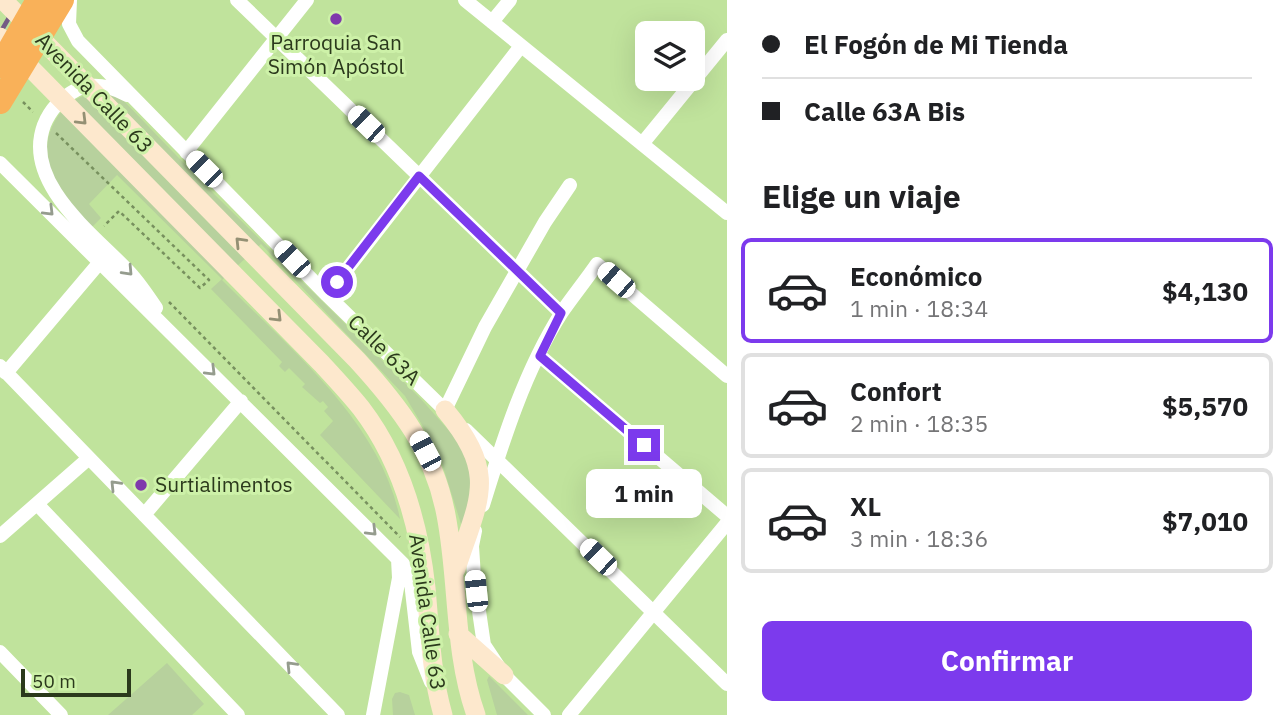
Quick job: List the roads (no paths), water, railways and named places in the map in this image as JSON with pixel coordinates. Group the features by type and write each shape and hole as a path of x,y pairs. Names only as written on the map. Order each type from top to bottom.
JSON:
{"highway":[{"path":"6,90 38,0"},
{"path":"6,90 62,0"}],"main road":[{"name":"Avenida Calle 63","path":"3,0 340,343 400,409 425,451 446,514 458,634 466,683 476,715"},
{"name":"Avenida Calle 63","path":"0,37 322,364 362,409 393,462 413,516 423,566 429,643 440,706"},
{"path":"445,410 471,447 477,461 481,484 478,502 453,577"},
{"path":"458,634 504,675"}],"street":[{"name":"Calle 63A","path":"70,0 69,24 75,37 134,99 327,295 727,684"},
{"path":"237,0 561,313"},
{"path":"186,152 307,0"},
{"path":"465,0 727,214"},
{"path":"492,22 509,0"},
{"path":"642,144 727,40"},
{"path":"327,295 521,46"},
{"path":"134,99 119,90 96,86 82,87 69,94 51,111 40,136 40,152 47,180 58,197 136,280 174,335"},
{"path":"0,163 398,558 406,568 411,582 419,652 440,706"},
{"path":"445,410 485,327 570,185"},
{"path":"100,262 3,369 338,715"},
{"path":"544,715 504,675 482,641 473,559 474,538 497,460 526,385 561,313 597,264 727,376"},
{"path":"540,356 726,525 569,715"},
{"path":"144,514 241,401"},
{"path":"0,536 89,457"},
{"path":"37,504 238,715"},
{"path":"373,715 399,578 398,558"},
{"path":"0,652 61,715"}],"waterway":[{"path":"0,33 10,16"}],"place":[{"name":"Parroquia San Simón Apóstol","path":"336,19"},
{"name":"Surtialimentos","path":"141,485"}]}
